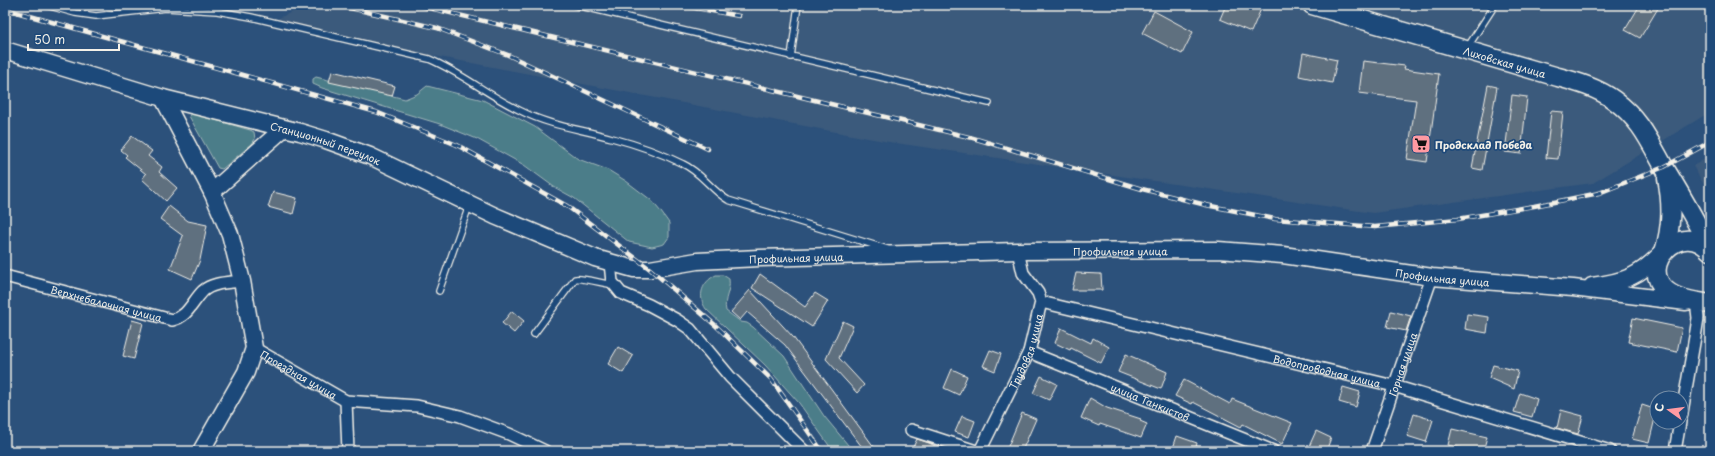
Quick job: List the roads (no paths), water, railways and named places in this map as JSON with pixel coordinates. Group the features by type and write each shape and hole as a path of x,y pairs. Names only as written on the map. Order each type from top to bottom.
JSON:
{"main road":[{"name":"Лиховская улица","path":"1312,5 1573,81 1612,99 1638,121 1692,212 1710,251"},
{"name":"Станционный переулок","path":"5,50 163,98 313,136 370,156 495,216 610,263 634,269"},
{"name":"Проездная улица","path":"163,98 212,192 230,234 242,281 254,348"},
{"path":"212,192 283,129"},
{"name":"Лиховская улица","path":"1664,166 1670,192 1671,219 1670,232 1658,266 1660,282 1671,293 1703,303"},
{"path":"1664,252 1674,243 1688,240 1701,244 1710,251"},
{"name":"Профильная улица","path":"634,269 650,269 697,261 902,254 1018,251 1218,250 1283,255 1432,278 1573,288 1670,301 1703,303"},
{"name":"Профильная улица","path":"1573,288 1624,281 1648,267 1664,252"},
{"path":"1703,303 1710,288"},
{"path":"201,451 246,372 254,348"}],"street":[{"name":"Трудовая улица","path":"980,451 1028,352 1041,302 1038,293 1023,273 1018,251"},
{"path":"610,263 614,285 620,293 649,305 690,329 730,377 804,451"},
{"name":"Верхнебалочная улица","path":"5,276 172,320 179,319 186,314 203,291 212,286 242,281"},
{"name":"Горная улица","path":"1372,451 1432,278"},
{"name":"Водопроводная улица","path":"1041,302 1394,386 1610,451"},
{"path":"1686,390 1698,318 1703,303"},
{"name":"Проездная улица","path":"254,348 346,401 417,406 460,416 509,434 546,451"},
{"name":"улица Танкистов","path":"1028,352 1273,451"},
{"path":"346,401 348,451"},
{"path":"911,430 976,451"},
{"path":"1675,451 1679,430"}],"lane":[{"path":"46,5 75,13 96,16 166,8 217,11 251,17 429,59 448,67 520,111 547,122 613,138 685,164 697,173 719,195 728,200 847,235 902,254"},
{"path":"576,5 989,103"},
{"path":"791,57 798,5"},
{"path":"1465,50 1495,5"},
{"path":"439,291 470,204"},
{"path":"534,334 575,279 581,278 600,284 614,285"}],"railway":[{"path":"337,5 437,28 508,55 708,149"},
{"path":"417,5 973,138 1142,189 1206,205 1275,219 1375,227 1458,219 1534,206 1599,193 1664,167 1710,142"},
{"path":"680,5 739,16"},
{"path":"737,5 747,7"},
{"path":"5,9 376,112 457,145 567,206 650,269 715,325 771,379 822,451"}],"place":[{"name":"Продсклад Победа","path":"1421,144"}]}
